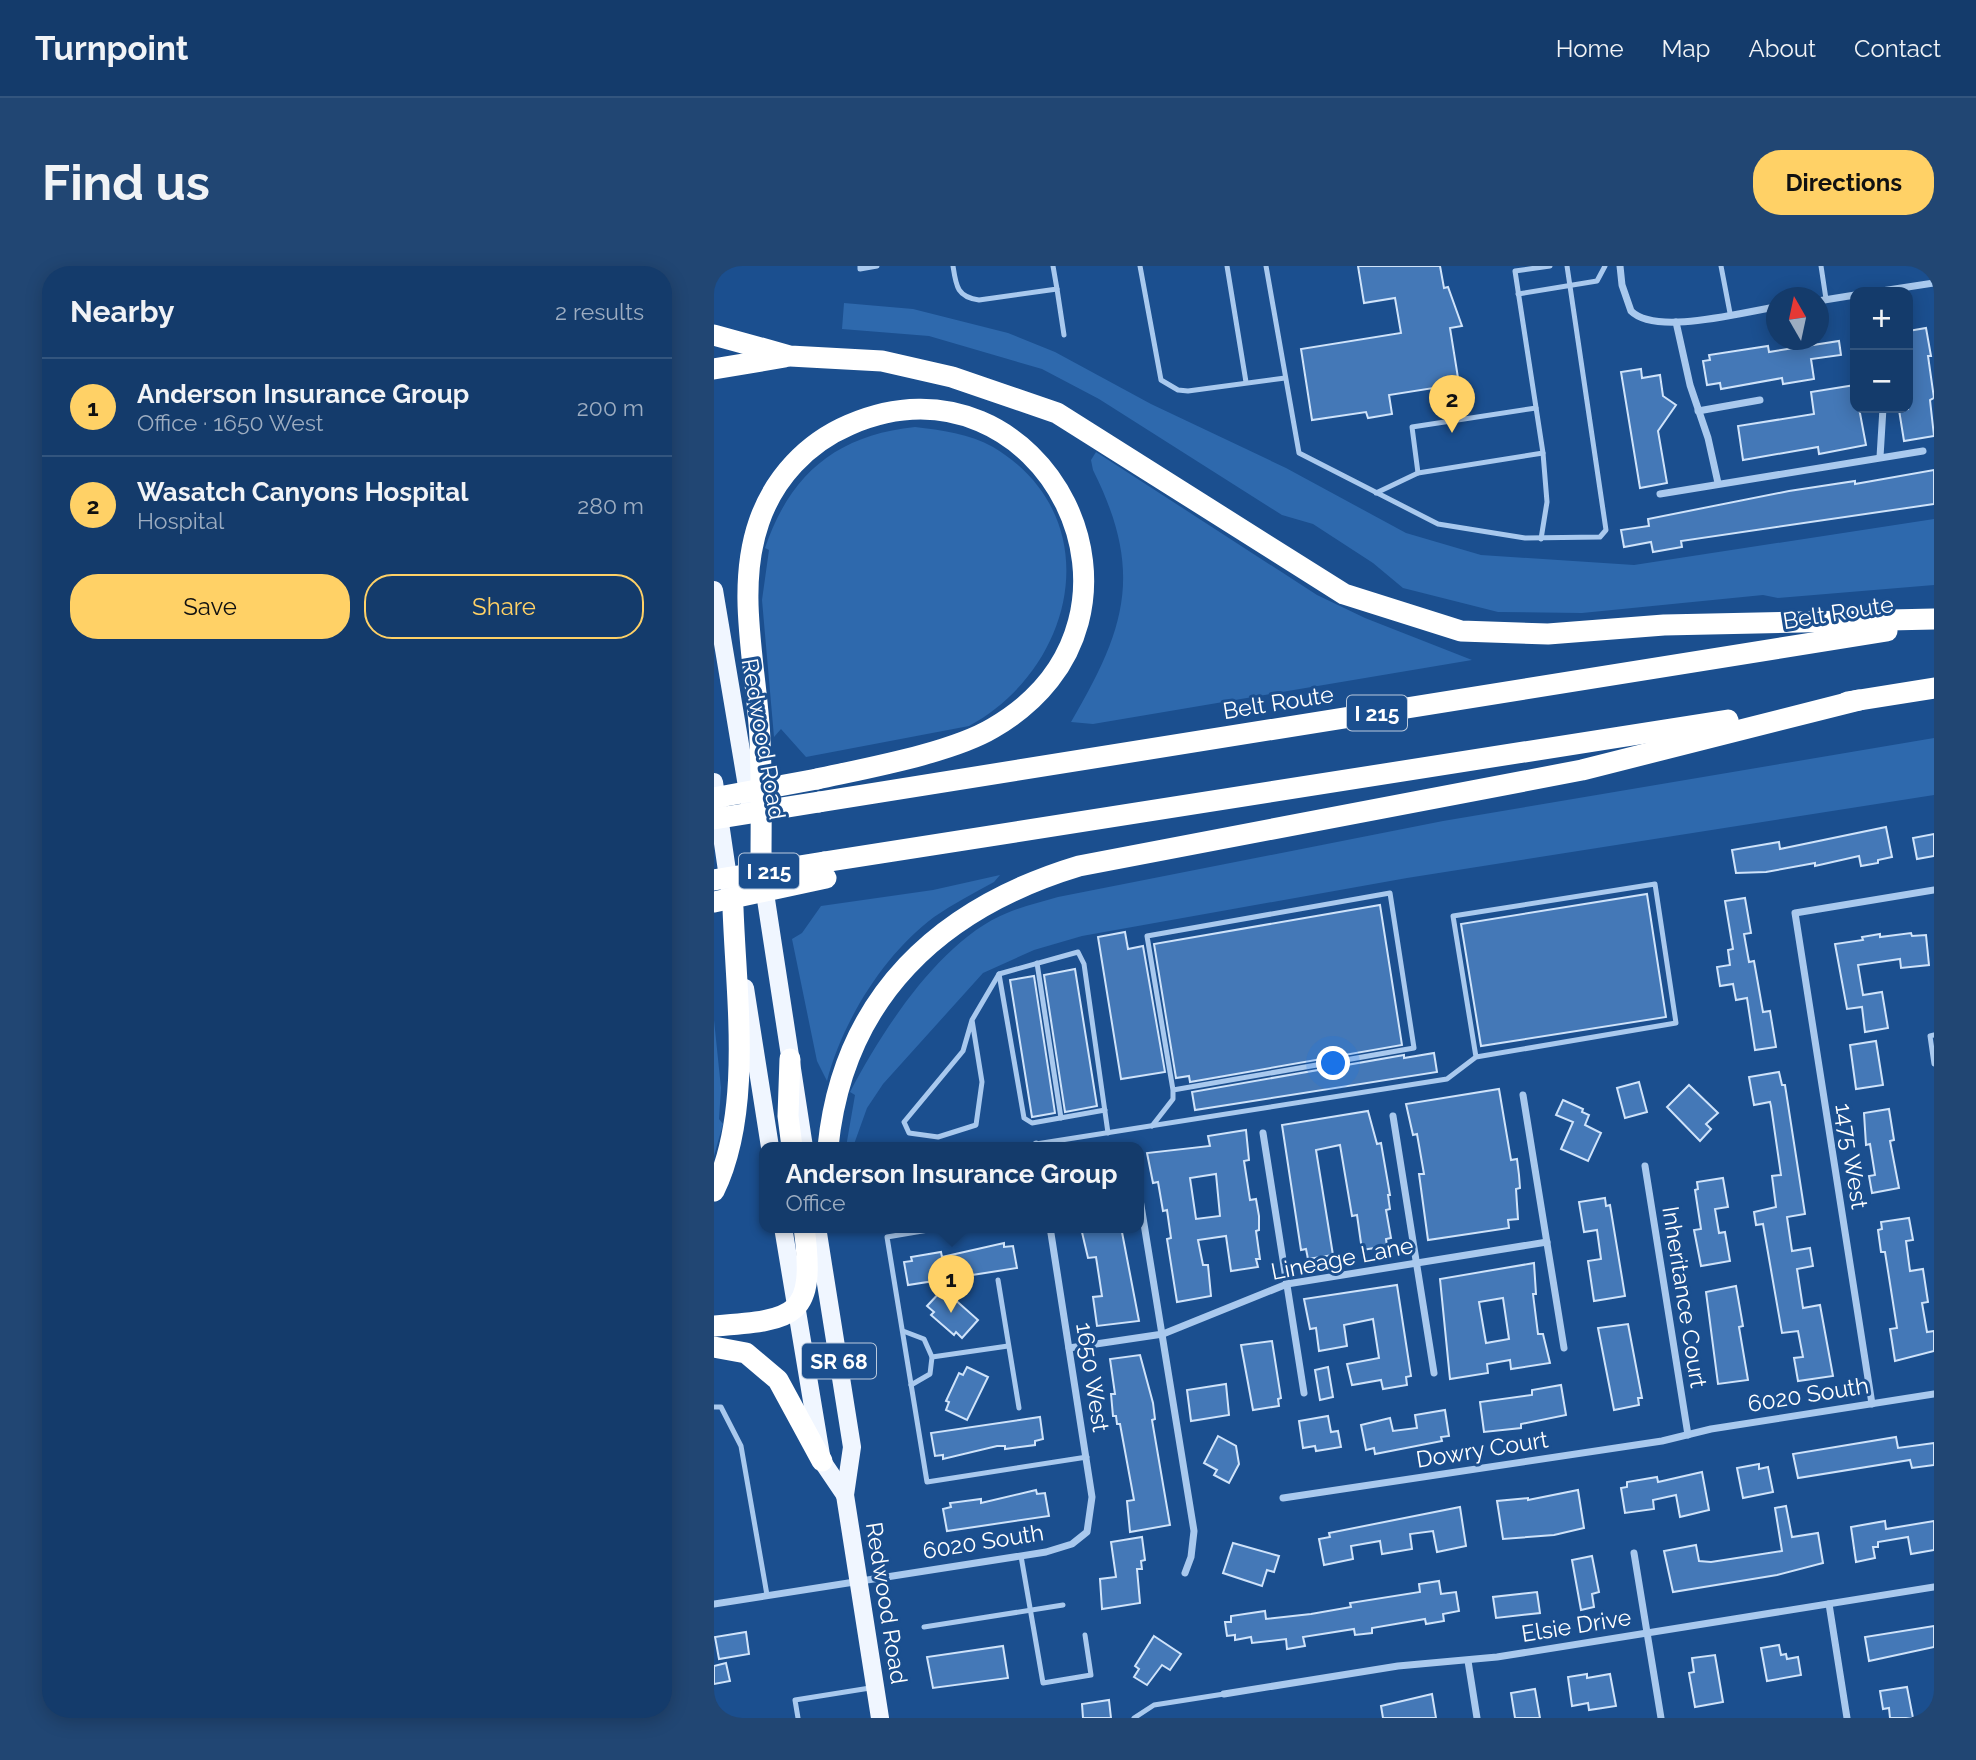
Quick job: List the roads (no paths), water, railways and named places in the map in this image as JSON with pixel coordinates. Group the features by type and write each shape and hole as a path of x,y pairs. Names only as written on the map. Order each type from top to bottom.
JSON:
{"highway":[{"path":"714,335 790,356 882,361 952,377 1057,413 1343,594 1461,631 1548,634 1664,625 1934,622"},
{"path":"714,369 790,356"},
{"path":"714,798 817,779 965,741 1015,715 1041,688 1064,658 1074,637 1084,591 1085,568 1077,527 1068,506 1045,470 1031,455 978,421 921,410 890,412 859,420 839,429 803,454 789,468 766,504 753,544 748,584 760,741 761,865"},
{"name":"Belt Route","path":"714,819 1934,622"},
{"name":"I 215","path":"714,880 825,870 979,838 1934,688"},
{"path":"829,1142 833,1107 848,1059 863,1026 897,978 956,921 1035,879 1079,866 1582,770 1859,700"},
{"path":"714,1191 732,1146 738,1091 723,905 825,870"},
{"path":"790,1059 788,1116 791,1142"},
{"path":"714,1326 774,1320 796,1310 803,1297 808,1267 805,1233"},
{"path":"714,1347 746,1353 772,1373 822,1461"}],"main road":[{"name":"Redwood Road","path":"714,590 761,865 803,1142"},
{"path":"714,782 723,905 769,1142"},
{"name":"Redwood Road","path":"784,1233 822,1461 845,1495"},
{"name":"Redwood Road","path":"818,1233 852,1447 845,1495 880,1718"}],"street":[{"path":"1620,266 1626,301 1637,317 1651,321 1676,322 1766,308"},
{"path":"1908,287 1934,283"},
{"path":"1829,299 1850,296"},
{"path":"1676,322 1718,483"},
{"path":"1698,411 1760,400"},
{"path":"1880,457 1883,413"},
{"path":"1660,494 1923,451"},
{"name":"1475 West","path":"1872,1404 1795,913 1934,890"},
{"path":"1523,1094 1564,1348"},
{"path":"1394,1116 1434,1373"},
{"path":"1263,1133 1304,1393"},
{"name":"Inheritance Court","path":"1645,1166 1688,1435"},
{"path":"1144,1222 1194,1531 1191,1557 1185,1573"},
{"name":"1650 West","path":"1051,1233 1092,1497 1087,1532"},
{"name":"Lineage Lane","path":"1069,1348 1163,1334 1287,1284 1547,1242"},
{"name":"6020 South","path":"1688,1435 1934,1394"},
{"name":"Dowry Court","path":"1283,1498 1317,1495 1688,1435"},
{"name":"6020 South","path":"714,1604 1061,1549 1087,1532"},
{"path":"1634,1553 1661,1718"},
{"name":"Elsie Drive","path":"1224,1694 1398,1666 1468,1661 1934,1587"},
{"path":"1829,1604 1847,1718"},
{"path":"1468,1661 1477,1718"}],"lane":[{"path":"860,266 877,266"},
{"path":"953,266 958,290 967,299 979,300 1056,289"},
{"path":"1053,266 1064,335"},
{"path":"1140,266 1161,380 1178,390 1188,391 1285,378"},
{"path":"1227,266 1247,382"},
{"path":"1266,266 1299,453 1438,524 1541,539 1600,537 1606,530 1567,266"},
{"path":"1541,539 1547,502 1543,453 1515,271 1550,266"},
{"path":"1518,294 1597,281 1605,266"},
{"path":"1721,266 1730,313"},
{"path":"1821,266 1822,287"},
{"path":"1418,472 1412,427 1536,408"},
{"path":"1376,493 1418,472 1543,453"},
{"path":"1055,1142 1447,1080 1476,1057 1676,1023 1655,884 1452,916 1476,1057"},
{"path":"1152,1126 1173,1100 1173,1090 1147,936 1390,893 1414,1048 1173,1090"},
{"path":"972,1020 982,1082 976,1125 938,1137 909,1133 904,1122 963,1051 972,1020 999,974 1078,951 1084,964 1108,1133"},
{"path":"1037,963 1061,1118"},
{"path":"999,974 1024,1118 1032,1123 1105,1110"},
{"path":"1934,1035 1930,1036 1934,1064"},
{"path":"911,1233 887,1237 927,1482 1087,1457"},
{"path":"998,1280 1019,1408"},
{"path":"902,1331 924,1339 932,1357 930,1374 911,1385"},
{"path":"932,1357 1009,1346"},
{"path":"714,1407 721,1407 741,1446 767,1595"},
{"path":"1021,1556 1043,1683 1091,1675 1085,1635"},
{"path":"923,1627 1063,1605"},
{"path":"798,1718 795,1700 875,1687"},
{"path":"1134,1718 1154,1705 1224,1694"}],"place":[{"name":"Wasatch Canyons Hospital","path":"1452,433"},
{"name":"Anderson Insurance Group","path":"951,1313"}]}
